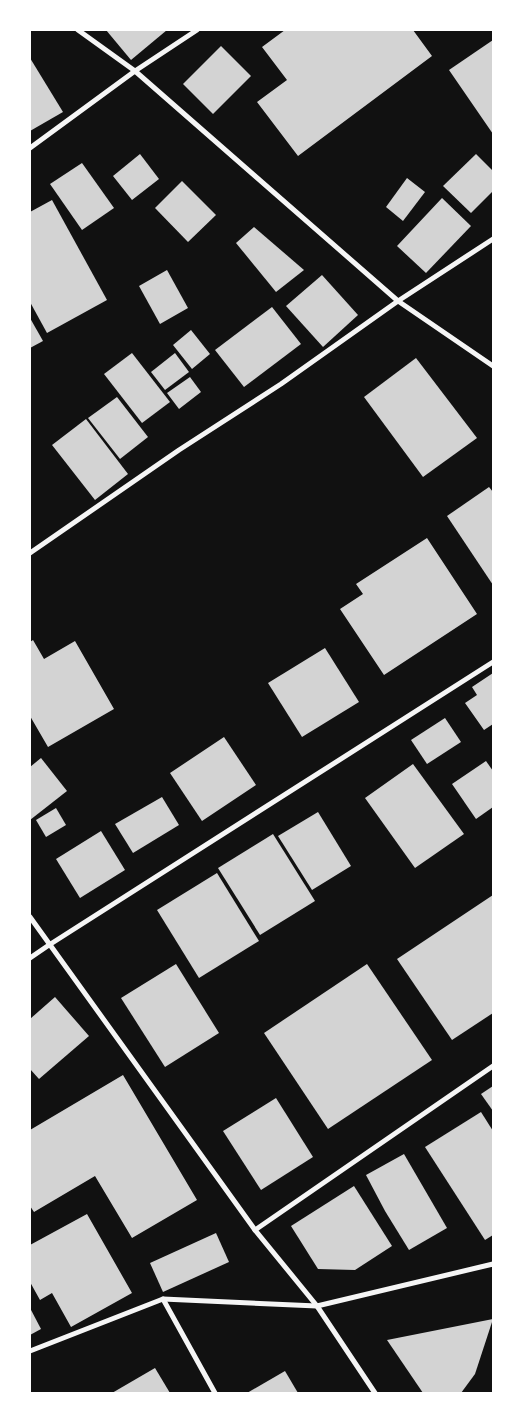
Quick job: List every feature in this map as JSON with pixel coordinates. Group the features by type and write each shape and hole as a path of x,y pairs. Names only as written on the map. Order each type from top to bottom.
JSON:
{"street":[{"path":"78,30 135,71 398,301 493,366"},
{"path":"30,148 135,71 197,30"},
{"path":"30,554 179,450 281,384 398,301 493,238"},
{"path":"30,958 493,662"},
{"path":"30,917 255,1230 317,1306 376,1393"},
{"path":"255,1230 493,1066"},
{"path":"30,1351 163,1299 317,1306 493,1264"},
{"path":"163,1299 215,1393"}],"building":[{"path":"106,30 167,30 131,60"},
{"path":"285,30 413,30 432,56 298,156 257,102 287,80 262,47"},
{"path":"493,40 493,134 449,70"},
{"path":"221,46 251,76 213,114 183,84"},
{"path":"30,58 63,112 30,131"},
{"path":"140,154 159,179 132,200 113,176"},
{"path":"476,154 493,171 493,191 471,213 443,186"},
{"path":"82,163 114,208 82,230 50,184"},
{"path":"407,178 425,192 403,221 386,207"},
{"path":"182,181 216,215 188,242 155,208"},
{"path":"442,198 471,226 426,273 397,246"},
{"path":"52,200 107,300 47,333 30,302 30,212"},
{"path":"254,227 304,270 276,292 236,243"},
{"path":"167,270 188,308 160,324 139,286"},
{"path":"322,275 358,315 323,347 286,306"},
{"path":"272,307 301,344 244,387 215,350"},
{"path":"30,318 43,341 30,348"},
{"path":"191,330 210,354 192,369 173,345"},
{"path":"132,353 170,402 142,423 104,374"},
{"path":"175,353 189,372 165,390 151,372"},
{"path":"416,358 477,438 423,477 364,397"},
{"path":"190,377 201,392 179,409 167,393"},
{"path":"117,397 148,437 120,459 88,418"},
{"path":"86,419 128,474 95,500 52,445"},
{"path":"489,487 493,492 493,585 447,516"},
{"path":"427,538 477,614 384,675 340,609 363,594 356,584"},
{"path":"33,640 44,659 75,641 114,709 48,747 30,716 30,642"},
{"path":"325,648 359,702 302,737 268,683"},
{"path":"493,673 493,724 484,730 465,703 477,695 472,687"},
{"path":"445,718 461,742 427,764 411,740"},
{"path":"224,737 256,785 202,821 170,773"},
{"path":"41,758 67,791 30,820 30,767"},
{"path":"486,761 493,771 493,807 476,819 452,784"},
{"path":"413,764 464,834 415,868 365,798"},
{"path":"162,797 179,825 133,853 115,824"},
{"path":"56,808 66,825 46,837 36,820"},
{"path":"318,812 351,866 312,890 278,836"},
{"path":"101,831 125,870 80,898 56,859"},
{"path":"273,834 315,901 260,935 218,868"},
{"path":"217,873 259,941 199,978 157,910"},
{"path":"493,895 493,1013 452,1040 397,959"},
{"path":"176,964 219,1033 165,1067 121,998"},
{"path":"367,964 432,1060 328,1129 264,1033"},
{"path":"55,997 89,1036 39,1079 30,1069 30,1019"},
{"path":"123,1075 197,1200 132,1238 95,1176 34,1212 30,1206 30,1130"},
{"path":"493,1086 493,1111 481,1094"},
{"path":"276,1098 313,1157 261,1190 223,1131"},
{"path":"481,1112 493,1131 493,1235 485,1240 425,1147"},
{"path":"404,1154 447,1228 409,1250 366,1175"},
{"path":"354,1186 392,1246 355,1270 318,1269 291,1226"},
{"path":"87,1214 132,1293 71,1327 52,1293 40,1300 30,1282 30,1245"},
{"path":"216,1233 229,1262 163,1292 150,1263"},
{"path":"30,1308 41,1329 30,1335"},
{"path":"493,1319 475,1374 461,1393 423,1393 387,1340"},
{"path":"155,1368 170,1393 112,1393"},
{"path":"285,1371 298,1393 247,1393"}]}
